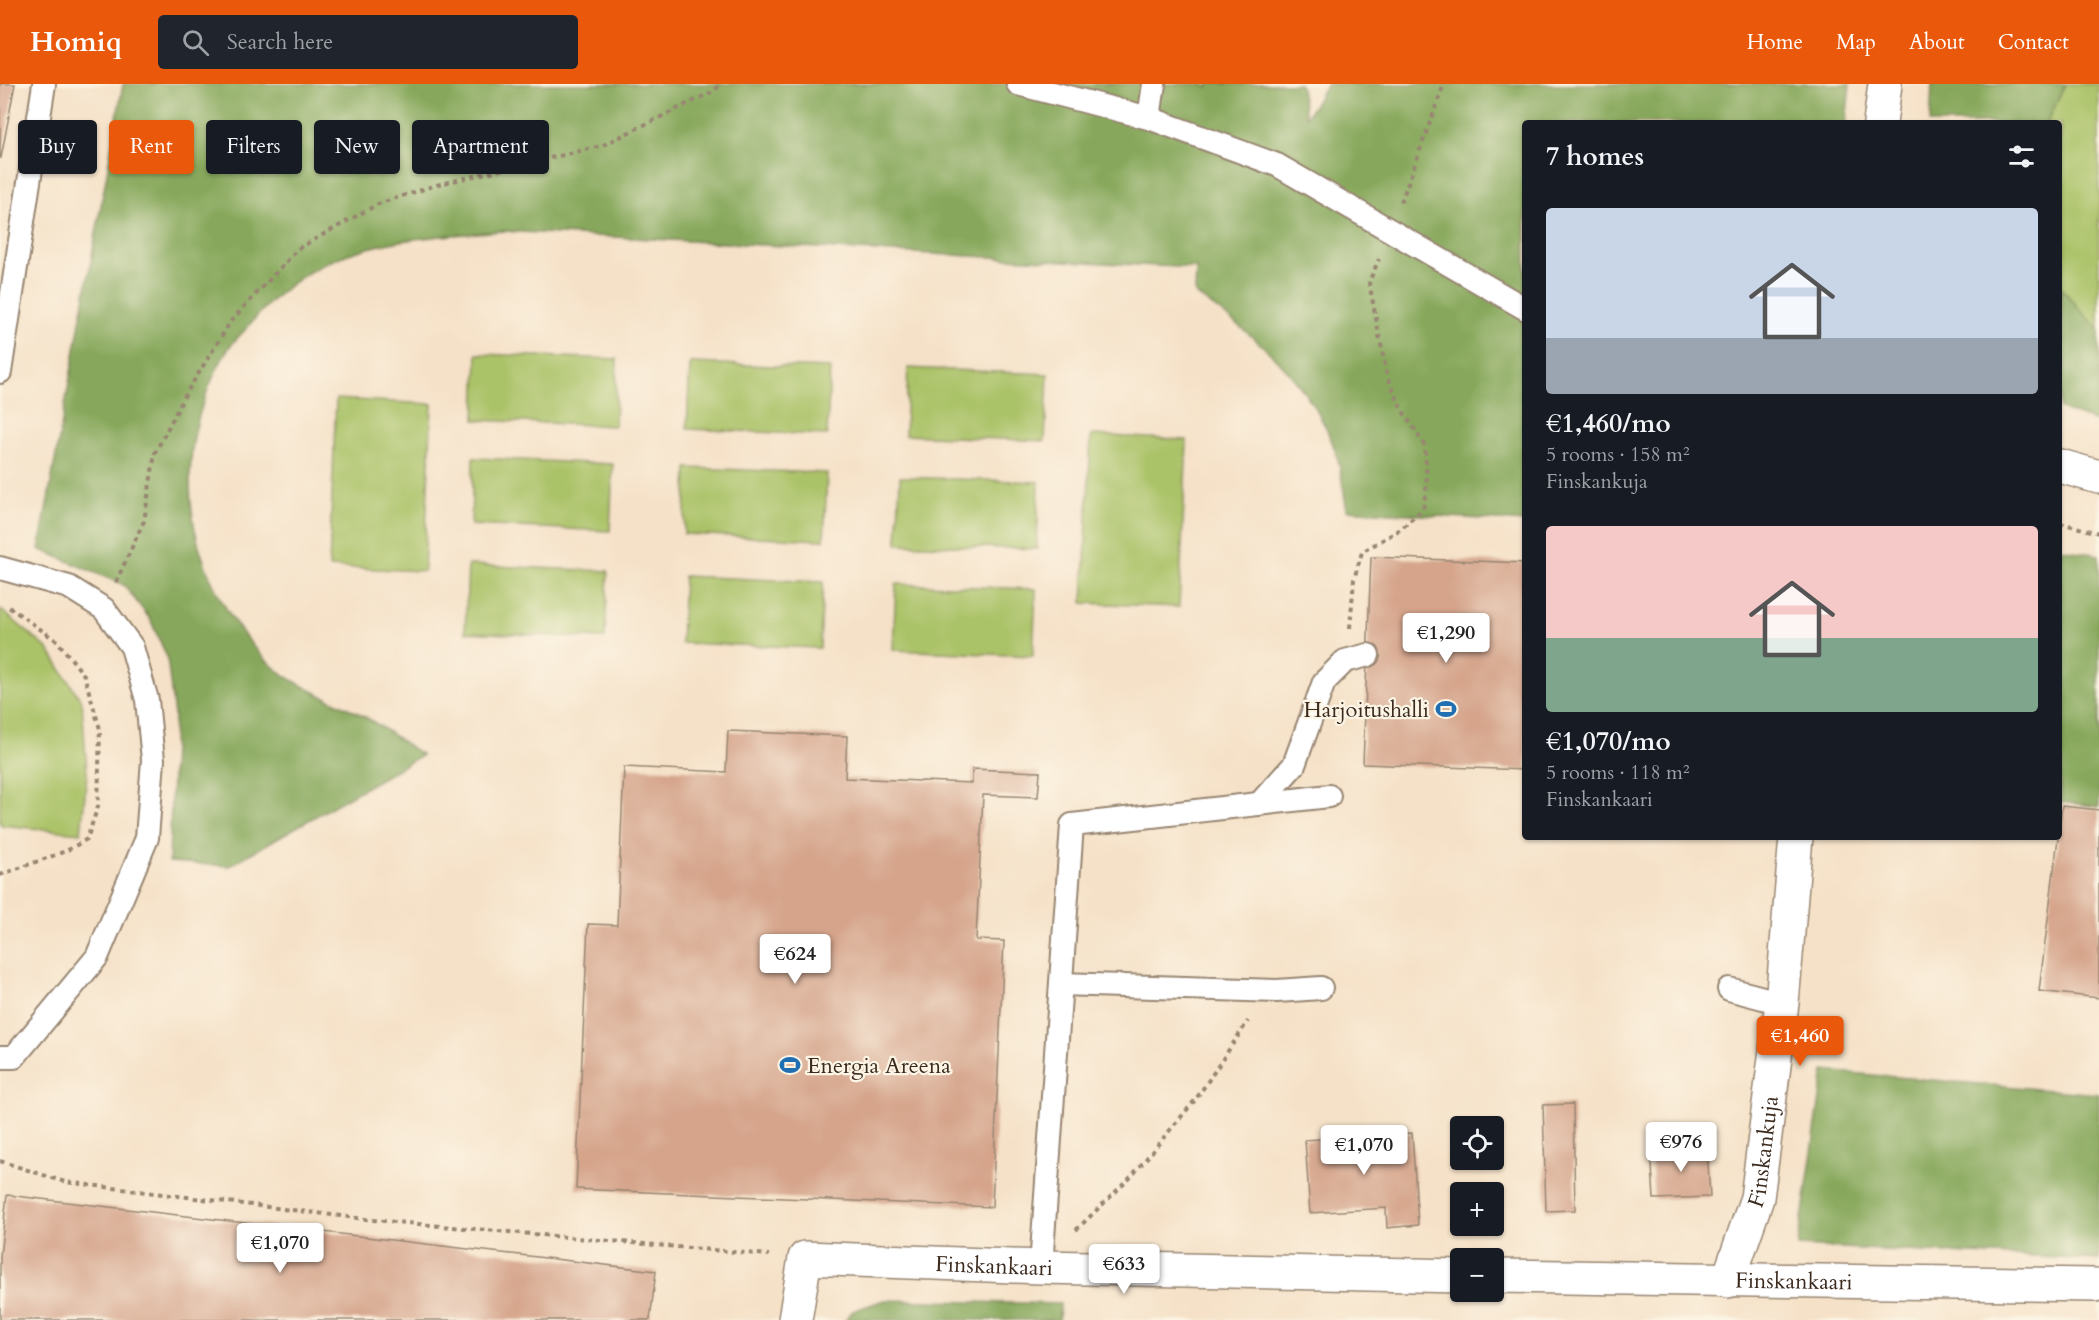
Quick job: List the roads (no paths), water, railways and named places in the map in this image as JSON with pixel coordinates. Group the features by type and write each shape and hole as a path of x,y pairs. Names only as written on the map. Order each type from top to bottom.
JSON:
{"street":[{"path":"1880,120 1885,84"},
{"path":"2062,467 2099,477"},
{"name":"Finskankuja","path":"1728,1281 1757,1198 1782,1003 1796,840"},
{"name":"Finskankaari","path":"795,1320 806,1258 1041,1268 1450,1276"},
{"name":"Finskankaari","path":"1504,1276 2095,1285"}],"lane":[{"path":"0,372 44,84"},
{"path":"1018,84 1149,118 1277,165 1522,307"},
{"path":"1149,118 1154,84"},
{"path":"0,568 69,587 104,609 132,647 147,700 153,760 147,838 97,957 15,1058 0,1057"},
{"path":"1259,804 1294,765 1324,682 1345,661 1368,655"},
{"path":"1041,1268 1072,825 1329,796"},
{"path":"1061,984 1277,991 1321,988"},
{"path":"1729,989 1782,1003"}],"place":[{"name":"Harjoitushalli","path":"1446,709"},
{"name":"Energia Areena","path":"790,1065"}]}
